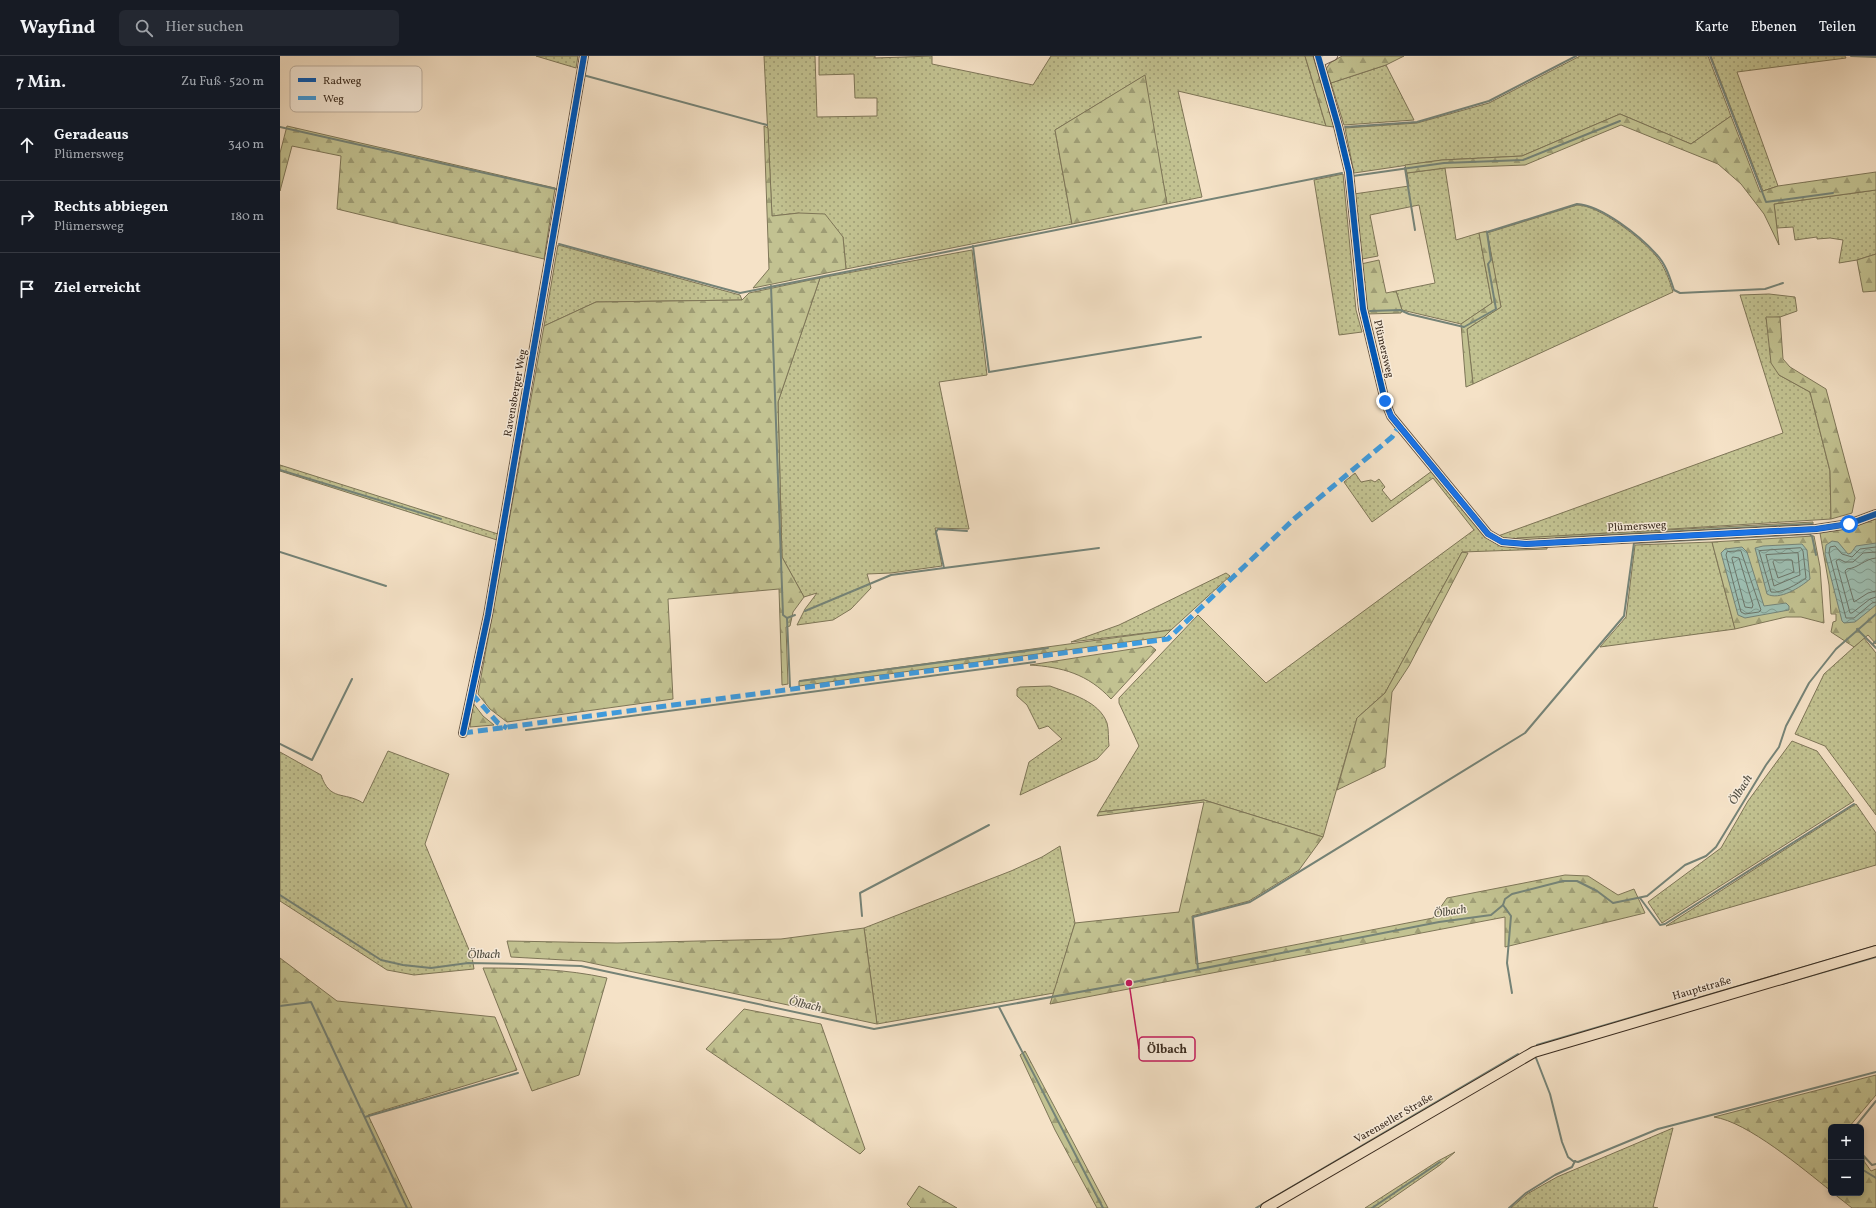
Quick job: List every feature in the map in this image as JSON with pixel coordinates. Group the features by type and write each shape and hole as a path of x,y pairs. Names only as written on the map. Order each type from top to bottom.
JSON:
{"main road":[{"name":"Hauptstraße","path":"1534,1052 1876,951"},
{"name":"Varenseller Straße","path":"1266,1208 1534,1052"}],"street":[{"name":"Ravensberger Weg","path":"463,733 489,608 584,56"},
{"path":"1319,59 1333,56"},
{"name":"Plümersweg","path":"1319,59 1349,172 1363,309 1385,401 1391,416 1488,534 1502,542 1526,544 1816,529 1849,524 1876,514"}],"green space":[{"path":"536,56 578,56 576,68"},
{"path":"764,56 815,56 817,117 877,116 877,98 855,98 854,74 819,75 819,56 875,56 875,58 932,56 932,64 1033,85 1051,56 1305,56 1326,126 1178,91 1202,197 1167,204 1144,76 1055,130 1072,224 846,269 843,237 799,213 772,216"},
{"path":"1305,56 1313,56 1334,127 1326,126"},
{"path":"1342,56 1404,56 1386,65 1331,83 1326,69 1330,63"},
{"path":"1580,56 1708,56 1731,116 1691,144 1620,114 1522,156 1442,160 1354,173 1345,128 1417,123 1489,103"},
{"path":"1711,56 1845,56 1846,58 1737,72 1778,186 1763,191"},
{"path":"1386,65 1414,120 1344,125 1331,83"},
{"path":"1145,75 1167,204 1072,224 1055,130"},
{"path":"1620,114 1691,144 1731,116 1760,192 1778,186 1876,172 1876,190 1774,204 1779,245 1764,214 1741,184 1718,164 1621,125 1525,165 1445,168 1407,173 1405,165 1442,160 1522,156"},
{"path":"287,126 555,188 544,259 337,209 341,156 292,146 280,191 280,153"},
{"path":"764,126 768,128 772,216 799,213 825,214 843,237 846,269 753,288 769,269"},
{"path":"1445,168 1456,240 1479,233 1492,303 1461,324 1402,310 1396,291 1435,283 1419,205 1370,215 1378,256 1362,259 1354,194 1409,186 1407,173"},
{"path":"1343,174 1356,310 1362,332 1339,335 1314,180"},
{"path":"1876,190 1876,254 1857,260 1839,263 1843,240 1830,238 1817,239 1817,237 1795,240 1793,227 1777,228 1774,204"},
{"path":"1577,205 1586,206 1608,217 1631,232 1641,241 1662,264 1673,292 1473,384 1467,329 1501,307 1487,233"},
{"path":"1487,231 1501,307 1467,329 1473,384 1466,387 1461,324 1492,303 1479,233"},
{"path":"558,245 740,295 742,300 596,302 544,326"},
{"path":"972,250 987,375 939,382 969,529 935,528 942,566 891,573 867,574 871,588 851,609 833,620 797,625 805,609 817,593 804,597 782,557 778,402 820,278"},
{"path":"1876,254 1876,291 1863,292 1857,260"},
{"path":"1379,260 1386,293 1396,291 1402,310 1401,313 1367,314 1361,264"},
{"path":"820,278 778,402 782,557 804,597 793,612 790,626 786,627 788,684 782,685 779,589 668,599 673,699 507,722 490,709 478,694 544,326 596,302 742,300 749,293"},
{"path":"1769,294 1795,297 1797,311 1780,317 1766,318 1779,375 1810,392 1830,471 1831,519 1527,538 1504,539 1498,536 1783,433 1740,295"},
{"path":"1766,317 1780,317 1783,359 1790,367 1826,389 1855,498 1852,513 1831,519 1830,471 1810,392 1779,375 1771,363"},
{"path":"280,465 498,534 497,540 280,471"},
{"path":"1432,471 1488,538 1509,547 1547,547 1547,549 1462,552 1385,693 1357,718 1323,837 1204,800 1099,812 1139,746 1119,703 1119,698 1198,615 1266,683 1474,530 1433,478 1372,522 1344,482 1355,473 1361,482 1371,480 1375,482 1379,479 1385,487 1382,490 1391,501"},
{"path":"1876,519 1876,644 1868,635 1854,647 1831,632 1833,622 1836,621 1836,614 1831,614 1829,585 1820,533 1850,528"},
{"path":"1813,522 1813,526 1513,541 1517,538"},
{"path":"1814,536 1820,567 1824,623 1801,617 1786,617 1735,629 1712,542"},
{"path":"1712,542 1735,629 1600,647 1626,617 1635,545"},
{"path":"1462,552 1468,553 1409,666 1392,692 1385,767 1337,790 1357,718 1385,693"},
{"path":"1226,573 1230,576 1171,630 1071,642 1119,625"},
{"path":"1171,630 1164,637 799,686 799,681"},
{"path":"1864,638 1876,653 1876,815 1825,746 1795,734 1824,674"},
{"path":"1151,646 1156,650 1111,699 1093,683 1074,673 1030,665"},
{"path":"1050,686 1075,695 1098,709 1107,723 1109,746 1097,759 1020,795 1029,762 1062,739 1048,726 1039,729 1027,705 1017,696 1017,689 1020,687"},
{"path":"473,703 483,716 494,725 470,727"},
{"path":"1792,741 1817,751 1854,801 1662,923 1648,902 1721,848 1748,801"},
{"path":"388,751 449,774 425,844 472,957 474,969 414,975 387,970 280,901 280,752 321,775 333,793 356,799 363,803"},
{"path":"1204,800 1323,837 1299,870 1249,901 1192,916 1196,964 1433,918 1447,898 1565,875 1588,876 1618,895 1634,889 1645,913 1505,947 1505,917 1050,1004 1075,923 1179,912 1204,802 1097,816 1099,812"},
{"path":"1856,804 1876,833 1876,865 1666,926"},
{"path":"1060,846 1075,923 1054,993 877,1024 864,928 1011,871 1042,857"},
{"path":"864,928 877,1024 582,961 511,957 507,941 617,943 781,939"},
{"path":"280,958 337,1001 495,1017 517,1070 368,1115 412,1208 280,1208"},
{"path":"483,968 545,970 607,978 579,1075 532,1091"},
{"path":"744,1009 821,1024 865,1149 860,1154 706,1049"},
{"path":"1025,1051 1108,1208 1097,1208 1055,1130 1020,1055"},
{"path":"1876,1075 1876,1095 1852,1124 1828,1124 1828,1189 1791,1159 1759,1137 1728,1121 1714,1117"},
{"path":"1673,1128 1653,1207 1658,1208 1511,1208 1527,1194 1557,1177"},
{"path":"1455,1152 1440,1165 1378,1208 1365,1208 1438,1161"},
{"path":"1864,1161 1871,1171 1876,1169 1876,1208 1852,1208 1837,1196 1864,1196"},
{"path":"919,1186 957,1208 911,1208 907,1204"}],"water":[{"path":"1832,541 1838,542 1848,554 1851,553 1856,546 1876,543 1876,605 1855,622 1844,623 1842,621 1825,554 1826,545"},
{"path":"1802,544 1807,550 1810,579 1790,592 1778,596 1767,594 1755,548 1763,546"},
{"path":"1742,547 1747,552 1764,606 1786,603 1789,606 1789,610 1745,618 1738,615 1721,553 1725,549"}],"waterway":[{"path":"1345,127 1417,122 1489,101 1576,56"},
{"path":"1710,56 1766,202 1833,193"},
{"path":"1851,56 1876,57"},
{"path":"583,75 767,125"},
{"path":"1353,176 1444,163 1523,160 1620,121"},
{"path":"280,127 556,189"},
{"path":"1405,168 1415,230"},
{"path":"559,244 740,293 1342,173"},
{"path":"1370,311 1400,310 1409,314 1464,327 1496,309 1488,264 1491,260 1487,232 1577,204 1587,206 1608,216 1620,223 1640,239 1662,262 1674,290 1680,293 1765,289 1783,283"},
{"path":"973,246 989,372 1201,337"},
{"path":"771,286 783,615 787,618"},
{"path":"280,470 441,519"},
{"path":"1556,538 1812,524"},
{"path":"805,611 891,575 944,568 936,532 938,529 967,531"},
{"path":"1198,969 1193,917 1250,902 1525,733 1624,616 1634,543 1809,534 1812,536 1816,555"},
{"path":"944,568 1099,548"},
{"path":"280,552 386,586"},
{"name":"Ölbach","path":"280,895 381,960 403,965 431,968 468,963 581,966 874,1029 1129,983 1439,922 1491,915 1503,905 1505,899 1512,894 1563,881 1577,881 1597,891 1613,903 1647,896 1685,865 1706,856 1716,847 1766,765 1779,747 1786,726 1809,683 1836,649 1876,614"},
{"path":"787,618 795,615"},
{"path":"787,618 790,687"},
{"path":"1857,629 1876,648"},
{"path":"1873,644 1876,641"},
{"path":"800,681 1048,648"},
{"path":"526,730 1035,662"},
{"path":"280,744 312,760 352,679"},
{"path":"1640,898 1660,925 1665,924 1854,804"},
{"path":"862,916 860,893 989,825"},
{"path":"1503,905 1511,916 1507,963 1512,993"},
{"path":"1537,1045 1876,946"},
{"path":"1782,984 1876,957"},
{"path":"280,1006 311,1002 407,1208"},
{"path":"999,1007 1103,1208"},
{"path":"1256,1208 1518,1054"},
{"path":"1536,1058 1550,1094 1562,1142 1568,1157 1573,1161 1578,1162 1658,1129 1876,1072"},
{"path":"365,1117 518,1073"},
{"path":"1857,1124 1876,1101"},
{"path":"1864,1156 1872,1165 1876,1164"},
{"path":"1864,1160 1863,1170 1876,1178"},
{"path":"1509,1208 1526,1193 1555,1175 1572,1167 1575,1161"},
{"path":"1372,1208 1440,1162"}],"marked path":[{"path":"463,733 1168,639 1294,519 1392,437 1400,425"},
{"path":"472,694 498,723 507,728"}],"cycle path":[{"path":"463,733 488,615 584,56"},
{"path":"1318,56 1338,126 1349,172 1363,309 1385,401 1391,416 1488,534 1502,542 1526,544 1816,529 1849,524 1876,514"}],"place":[{"name":"Ölbach","path":"1129,983"}],"route":[{"path":"1385,401 1391,416 1488,534 1502,542 1526,544 1816,529 1849,524"}]}
